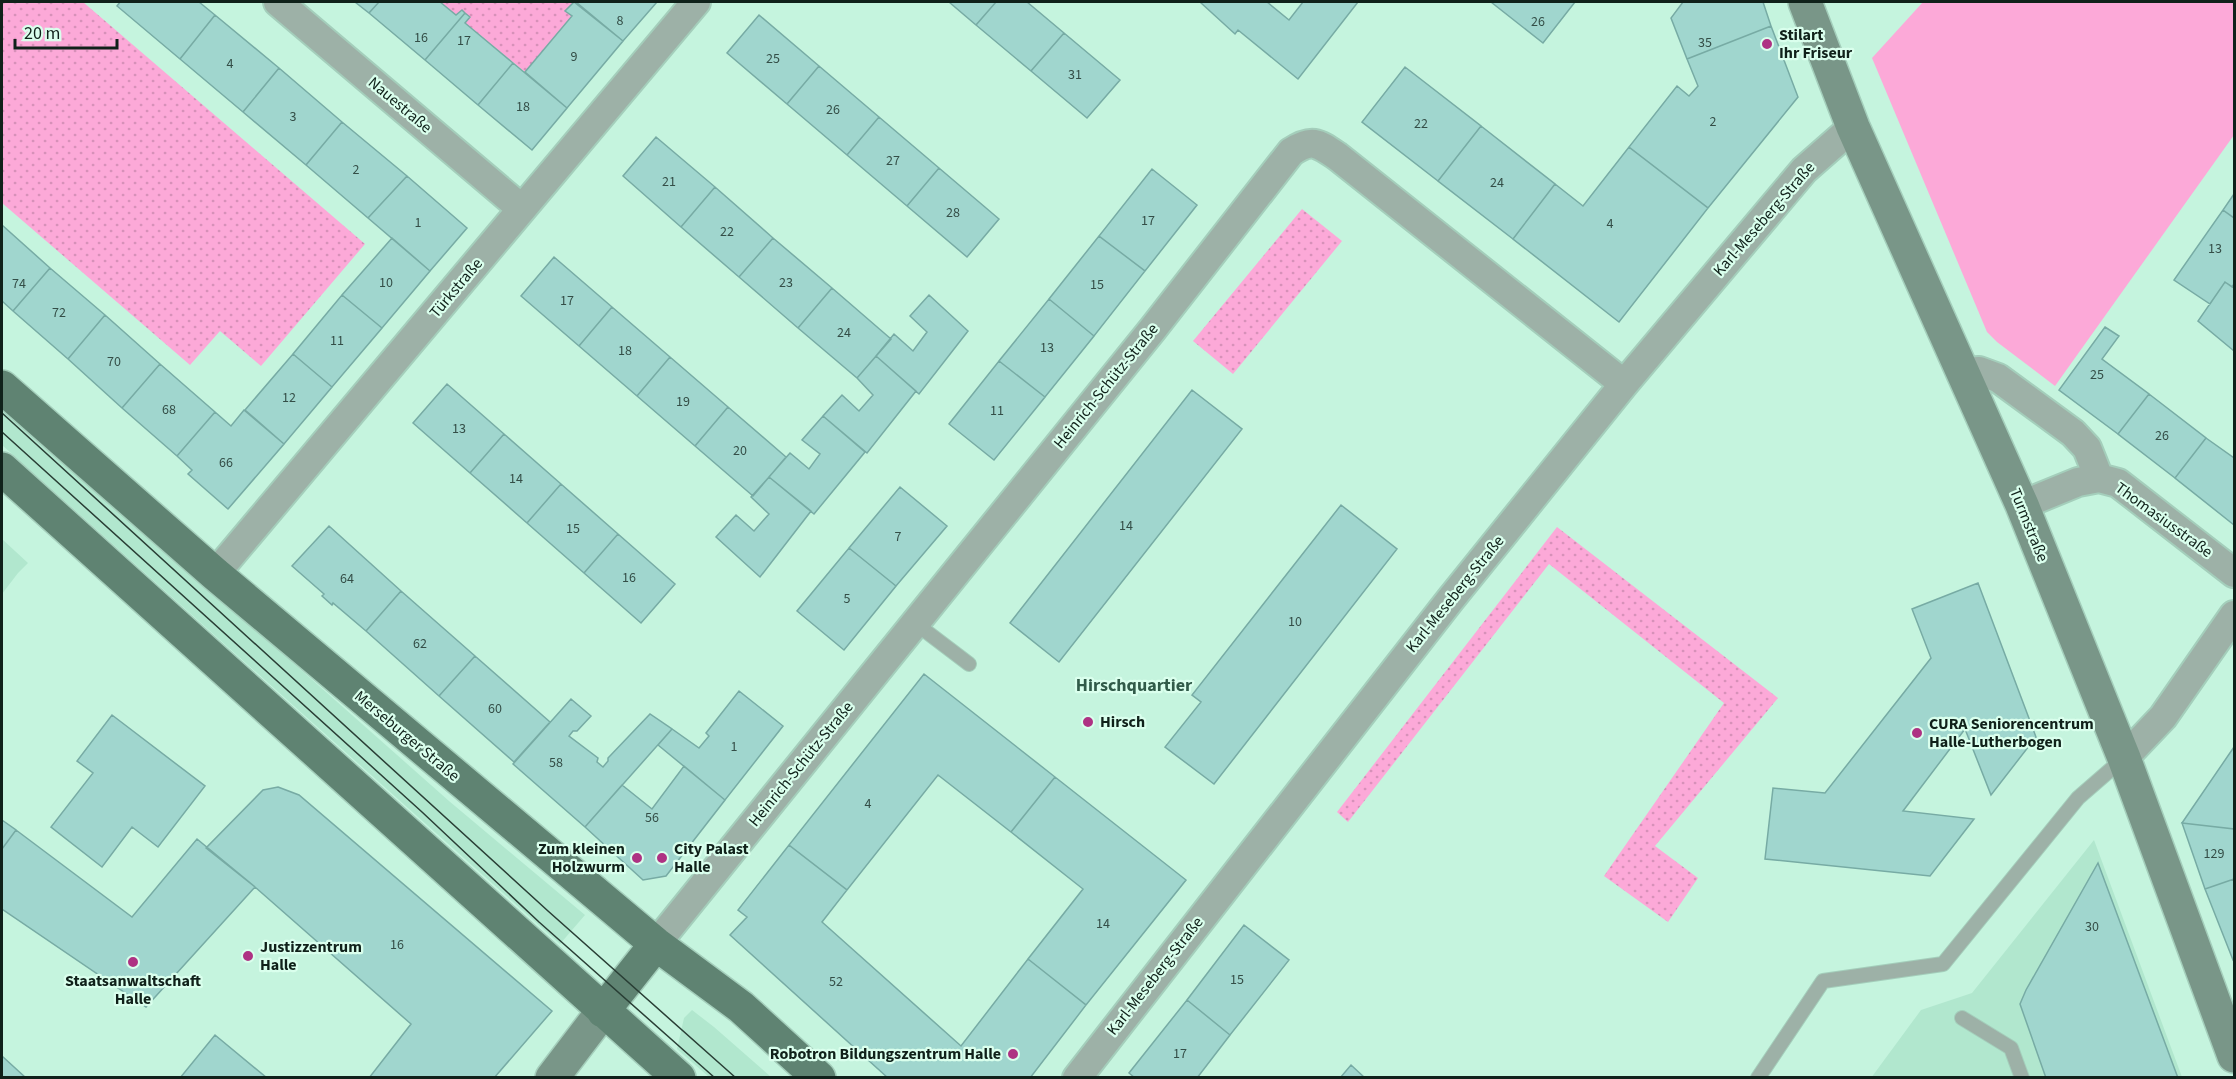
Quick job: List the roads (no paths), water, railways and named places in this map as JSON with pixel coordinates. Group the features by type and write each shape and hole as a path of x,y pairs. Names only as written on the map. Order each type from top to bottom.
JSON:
{"main road":[{"name":"Merseburger Straße","path":"2,387 215,574 656,944 741,1007 819,1077"},
{"path":"2,469 679,1077"},
{"path":"603,1011 656,944"}],"street":[{"name":"Nauestraße","path":"279,2 522,209"},
{"name":"Türkstraße","path":"215,574 696,2"},
{"name":"Turmstraße","path":"1805,2 1853,127 2022,505 2124,758 2235,1056"},
{"name":"Karl-Meseberg-Straße","path":"1077,1077 1362,711 1624,384 1807,166 1853,127"},
{"name":"Heinrich-Schütz-Straße","path":"656,944 1152,330 1291,152 1304,143 1318,143 1337,156 1624,384"},
{"path":"1962,372 1979,371 1998,378 2073,433 2087,448 2099,478"},
{"name":"Thomasiusstraße","path":"2022,505 2078,482 2099,478 2118,483 2235,573"},
{"path":"2124,758 2163,717 2235,615"},
{"path":"552,1077 603,1011"}],"lane":[{"path":"915,623 969,664"},
{"path":"1758,1077 1823,981 1943,964 2078,798 2124,758"},
{"path":"1962,1018 2011,1048 2022,1077"}],"tram line":[{"path":"2,413 548,911 736,1078"},
{"path":"2,432 422,812 539,922 715,1078"}],"place":[{"name":"Stilart Ihr Friseur","path":"1767,44"},
{"name":"Hirsch","path":"1088,722"},
{"name":"CURA Seniorencentrum Halle-Lutherbogen","path":"1917,733"},
{"name":"Zum kleinen Holzwurm","path":"637,858"},
{"name":"City Palast Halle","path":"662,858"},
{"name":"Justizzentrum Halle","path":"248,956"},
{"name":"Staatsanwaltschaft Halle","path":"133,962"},
{"name":"Robotron Bildungszentrum Halle","path":"1013,1054"}],"district":[{"name":"Hirschquartier","path":"1134,685"}]}
